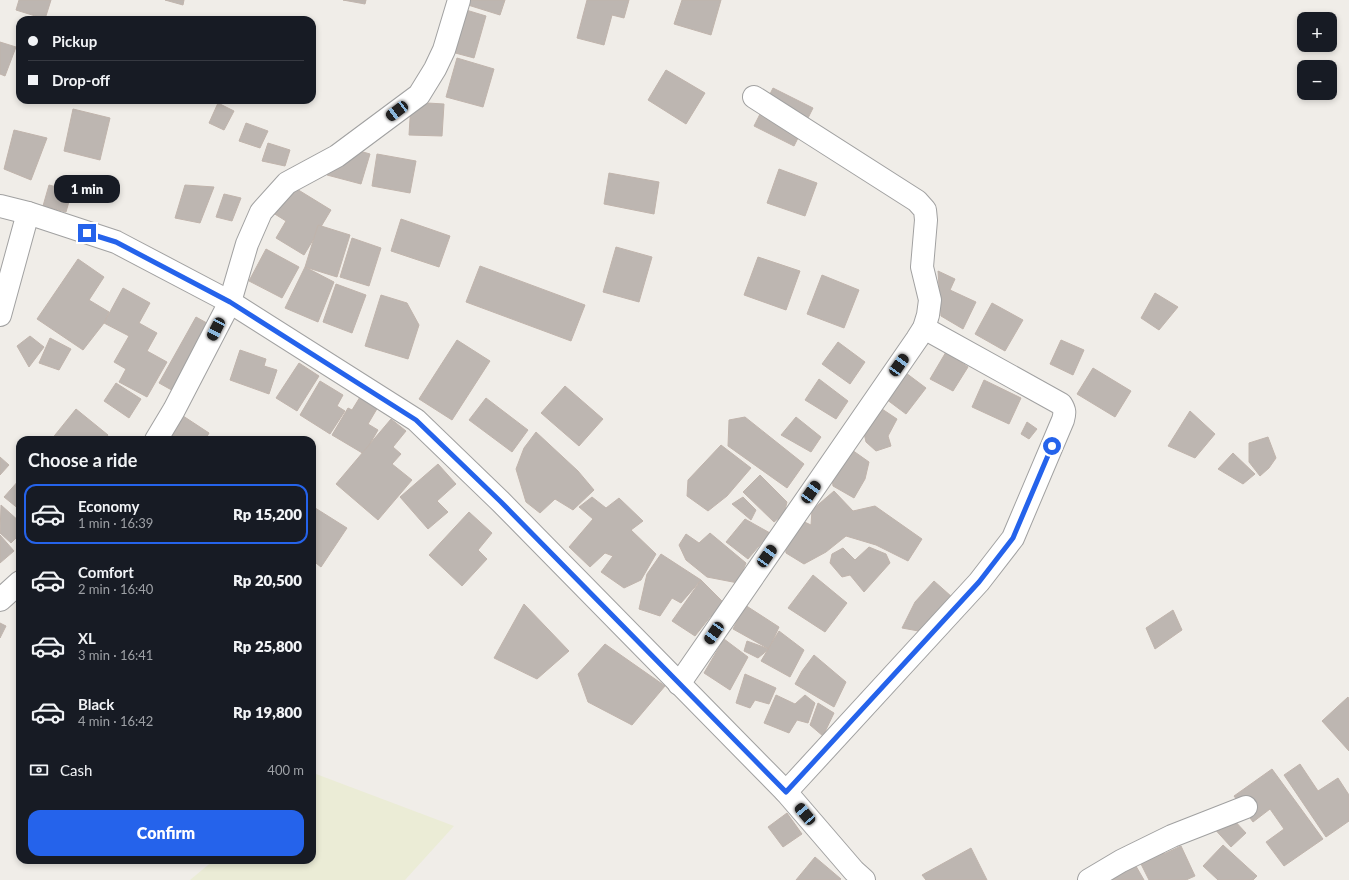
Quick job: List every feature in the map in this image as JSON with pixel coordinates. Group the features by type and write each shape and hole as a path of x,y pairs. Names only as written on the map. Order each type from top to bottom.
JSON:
{"street":[{"path":"158,436 174,410 230,302 247,244 261,212 287,183 337,156 419,94 435,69 444,50 459,0"},
{"path":"679,684 924,328 930,300 922,267 926,220 925,210 909,194 754,97"},
{"path":"0,206 116,242 230,302 416,420 501,502 786,792 855,877"},
{"path":"0,315 28,214"},
{"path":"786,792 979,582 1013,538 1065,414 1064,408 1061,404 924,328"},
{"path":"0,600 16,586"},
{"path":"1089,880 1121,861 1172,836 1246,807"}],"green space":[{"path":"316,774 454,826 405,880 190,880 209,864 316,864"}],"building":[{"path":"19,0 51,0 46,16 35,16 16,10"},
{"path":"165,0 184,0 183,5"},
{"path":"343,0 366,0 365,4"},
{"path":"470,0 505,0 500,15 468,5"},
{"path":"587,0 629,0 624,18 612,15 604,45 577,38"},
{"path":"682,0 721,0 711,35 674,24"},
{"path":"456,7 486,16 474,58 444,50"},
{"path":"0,42 16,47 5,76 0,74"},
{"path":"457,58 494,69 483,107 446,97"},
{"path":"666,70 705,93 686,124 648,100"},
{"path":"773,88 813,108 794,146 754,126"},
{"path":"411,102 444,104 442,136 409,135"},
{"path":"218,104 234,111 224,130 209,123"},
{"path":"73,109 110,118 100,160 64,151"},
{"path":"246,123 268,131 260,148 239,141"},
{"path":"14,130 47,138 31,180 4,169"},
{"path":"268,143 290,150 285,166 262,161"},
{"path":"335,144 370,154 361,184 327,175"},
{"path":"377,154 416,161 410,193 372,186"},
{"path":"779,169 817,183 805,216 767,203"},
{"path":"609,173 659,182 654,214 604,204"},
{"path":"287,183 331,210 304,255 276,238 286,221 270,211"},
{"path":"49,185 72,191 66,212 43,206"},
{"path":"185,185 214,187 200,223 175,218"},
{"path":"224,194 241,198 232,221 216,217"},
{"path":"401,219 450,236 439,267 391,251"},
{"path":"318,225 350,235 337,277 305,267"},
{"path":"352,238 381,248 369,286 340,277"},
{"path":"616,247 652,257 639,302 603,292"},
{"path":"266,249 299,267 282,298 249,281"},
{"path":"758,257 800,271 786,310 744,295"},
{"path":"78,259 104,277 89,300 109,312 104,323 83,350 37,319"},
{"path":"480,266 585,305 571,341 466,302"},
{"path":"305,267 334,282 318,322 285,308"},
{"path":"938,271 955,279 950,290 976,302 963,329 941,316"},
{"path":"822,275 859,290 844,328 807,314"},
{"path":"336,284 366,295 352,333 323,322"},
{"path":"123,288 150,303 139,323 157,333 147,351 167,362 147,397 119,382 126,369 114,362 129,336 104,323"},
{"path":"1155,293 1178,307 1159,330 1141,318"},
{"path":"381,295 407,303 419,325 408,359 365,346"},
{"path":"992,303 1023,320 1005,351 975,334"},
{"path":"196,317 223,332 186,398 159,383"},
{"path":"30,336 44,347 29,367 17,346"},
{"path":"50,338 71,349 59,370 39,363"},
{"path":"457,340 490,361 452,420 419,399"},
{"path":"1061,340 1084,350 1073,375 1050,364"},
{"path":"838,342 865,362 850,384 822,364"},
{"path":"240,350 266,359 264,366 277,370 269,394 230,380"},
{"path":"946,352 968,367 953,391 930,379"},
{"path":"299,363 319,376 297,411 276,398"},
{"path":"1093,368 1131,391 1115,417 1077,394"},
{"path":"902,370 926,388 906,414 882,396"},
{"path":"819,379 848,401 836,419 805,400"},
{"path":"984,380 1021,398 1009,424 972,407"},
{"path":"320,381 343,395 337,406 345,411 330,434 300,415"},
{"path":"116,383 141,399 129,418 104,401"},
{"path":"565,386 603,419 579,446 541,413"},
{"path":"360,397 378,407 368,424 378,430 364,454 332,435 348,408 352,410"},
{"path":"486,398 528,430 512,452 469,420"},
{"path":"876,405 897,419 888,436 891,446 876,451 866,442 862,424"},
{"path":"76,409 108,435 107,436 54,436"},
{"path":"174,410 209,433 207,436 163,436 159,433"},
{"path":"1190,411 1215,434 1195,458 1168,446"},
{"path":"745,417 804,464 787,488 728,446 729,420"},
{"path":"796,417 821,437 811,452 781,435"},
{"path":"391,419 406,431 393,447 401,454 392,464 412,480 378,520 336,484"},
{"path":"1027,422 1037,429 1029,439 1021,434"},
{"path":"536,432 578,471 594,490 573,510 555,499 540,513 526,502 516,469 524,448"},
{"path":"1268,437 1276,458 1269,468 1260,476 1249,462 1249,443"},
{"path":"721,445 751,468 727,496 708,511 687,496 688,480"},
{"path":"852,450 869,462 865,479 854,498 833,486 831,469"},
{"path":"1233,453 1255,474 1243,484 1218,469"},
{"path":"0,457 9,465 0,475"},
{"path":"438,464 456,484 437,501 448,512 428,529 400,497"},
{"path":"760,475 787,502 784,514 774,522 743,492"},
{"path":"16,484 16,507 4,497"},
{"path":"834,491 853,511 875,506 922,539 908,561 876,545 846,536 826,552 804,564 786,553 785,541 800,520 811,525 812,510"},
{"path":"592,497 606,508 619,498 643,521 631,530 656,554 641,580 624,588 601,572 613,556 605,553 590,567 569,547 593,519 579,507"},
{"path":"743,497 756,510 751,520 732,504"},
{"path":"1,505 16,518 16,538 11,543 0,533"},
{"path":"316,509 347,528 321,567 316,563"},
{"path":"469,512 492,533 478,550 487,559 462,586 429,555"},
{"path":"745,519 770,533 748,559 726,542"},
{"path":"710,533 746,563 738,583 707,577 686,560 679,545 686,534 699,543"},
{"path":"0,535 14,551 0,563"},
{"path":"869,547 886,554 890,563 864,592 850,575 842,577 830,563 832,554 843,548 855,560"},
{"path":"661,554 701,580 681,603 672,598 660,616 639,609 647,574"},
{"path":"813,575 847,603 825,632 788,608"},
{"path":"701,580 726,605 718,619 711,616 695,636 672,621"},
{"path":"934,581 952,597 924,632 902,628 915,602"},
{"path":"524,604 569,651 537,679 494,658"},
{"path":"745,605 779,627 769,649 733,629"},
{"path":"1173,610 1182,630 1155,649 1146,628"},
{"path":"0,623 6,626 0,638"},
{"path":"779,631 804,650 790,677 761,661"},
{"path":"724,639 748,657 730,690 704,673"},
{"path":"747,641 769,649 758,658 744,651"},
{"path":"605,644 665,686 632,725 588,702 578,674"},
{"path":"814,655 846,682 834,707 795,684 802,671"},
{"path":"745,674 776,688 769,704 755,700 750,708 736,703"},
{"path":"776,695 795,704 805,695 815,703 808,723 797,720 789,733 764,723"},
{"path":"1348,697 1349,699 1349,751 1322,721"},
{"path":"818,703 834,713 823,736 810,725"},
{"path":"1300,764 1318,791 1338,778 1349,795 1349,821 1326,837 1284,775"},
{"path":"1272,769 1323,839 1284,866 1266,842 1284,829 1270,809 1253,822 1234,796"},
{"path":"787,813 802,834 783,847 768,827"},
{"path":"1232,818 1246,833 1231,847 1211,825"},
{"path":"1156,837 1164,854 1181,846 1195,876 1186,880 1149,880 1133,848"},
{"path":"1223,845 1257,876 1253,880 1218,880 1203,866"},
{"path":"971,848 987,880 926,880 922,875"},
{"path":"815,857 841,879 796,880"},
{"path":"1133,861 1144,880 1102,880"}],"route":[{"path":"87,233 116,242 230,302 416,420 501,502 614,619 786,792 979,582 1000,555 1013,538 1052,446"}]}
